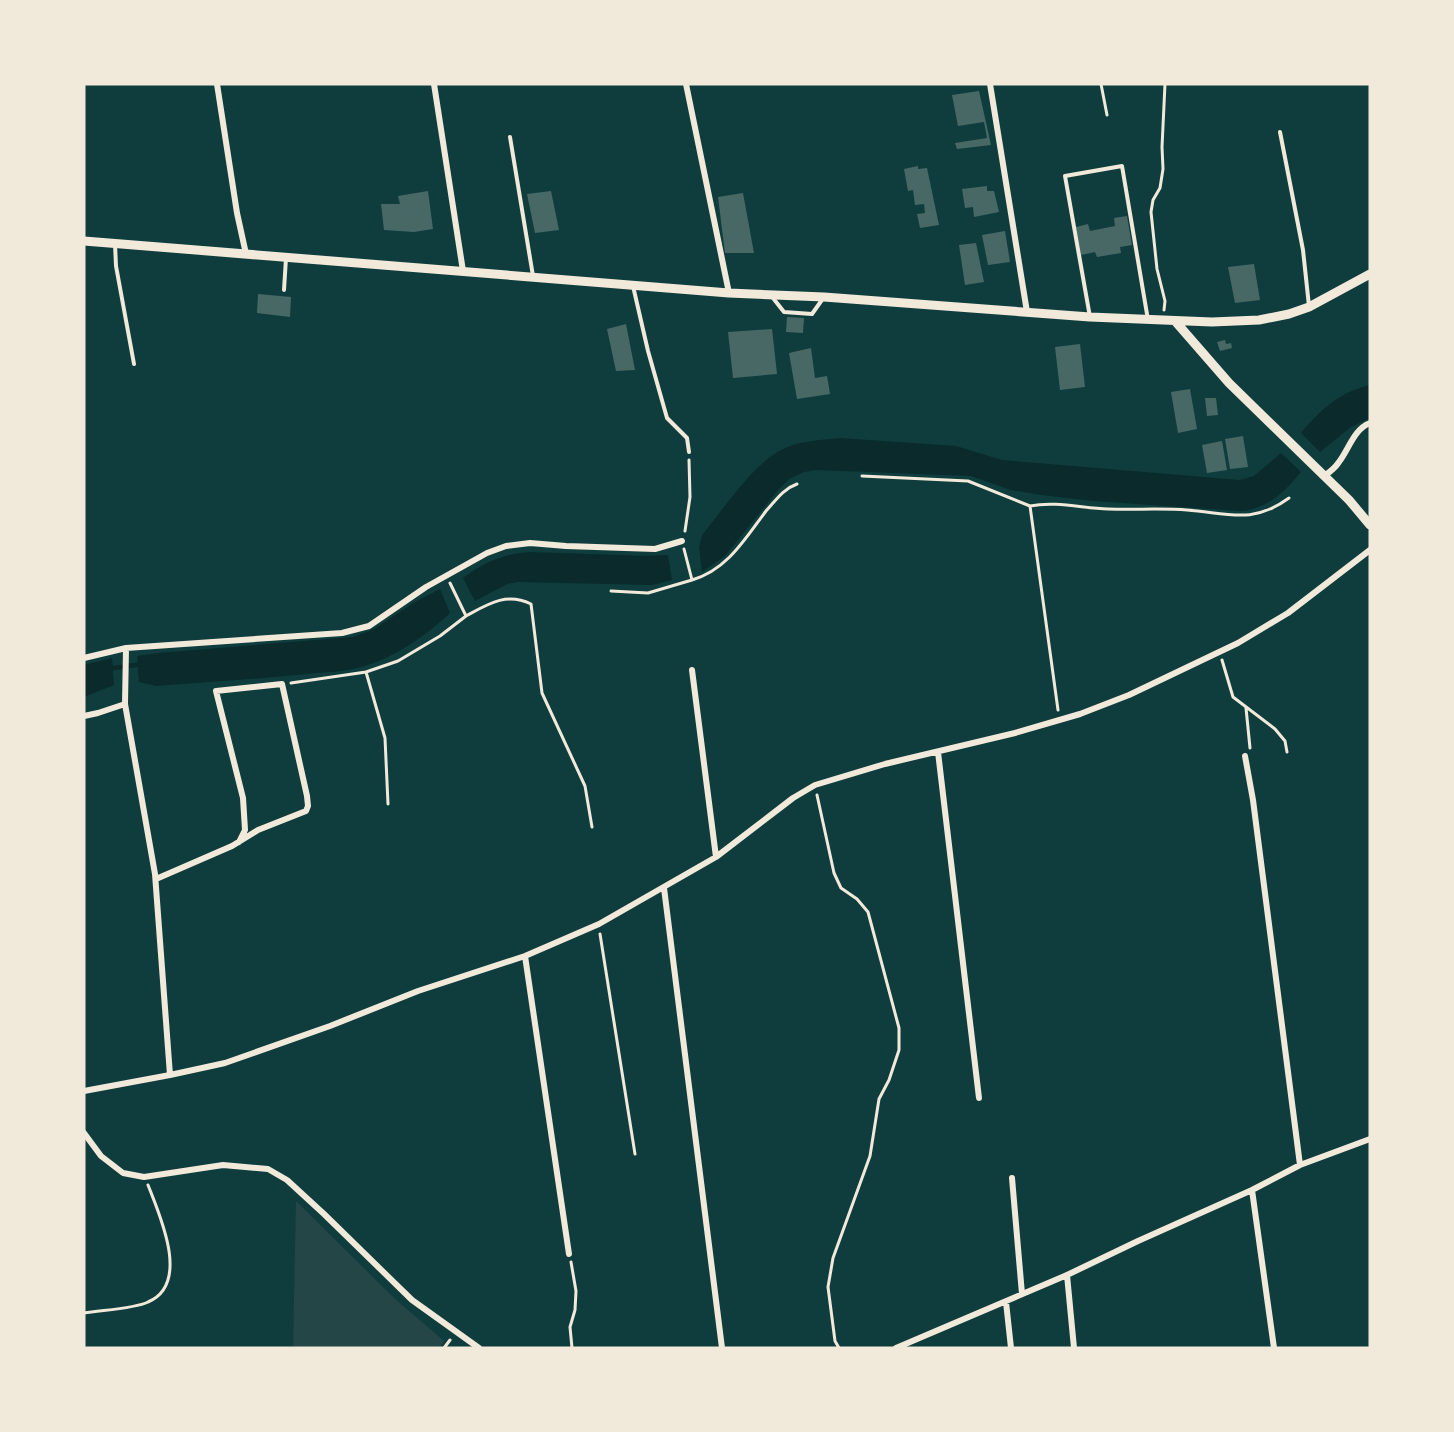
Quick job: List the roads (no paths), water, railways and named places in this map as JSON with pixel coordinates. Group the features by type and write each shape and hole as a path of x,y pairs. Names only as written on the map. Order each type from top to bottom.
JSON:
{"main road":[{"path":"84,240 729,293 824,297 1148,321 1259,320 1289,314 1370,274"},
{"path":"1175,321 1229,383 1324,476 1370,525"}],"street":[{"path":"217,84 237,213 246,254"},
{"path":"434,84 463,271"},
{"path":"686,84 729,293"},
{"path":"990,84 1027,312"},
{"path":"1324,476 1340,462 1356,434 1370,423"},
{"path":"84,658 126,648 356,631 383,618 426,587 487,553 514,545 530,543 655,549 682,541"},
{"path":"84,1091 225,1063 330,1026 418,991 525,956 599,924 664,888 716,857 793,798 815,785 885,764 1060,720 1129,695 1220,653 1288,613 1370,550"},
{"path":"126,648 125,704 156,879 170,1075"},
{"path":"692,670 716,857"},
{"path":"156,879 238,842 258,830 306,811 308,806 282,684 216,691 243,798 245,830 238,842"},
{"path":"84,716 125,704"},
{"path":"938,752 979,1098"},
{"path":"1245,756 1253,800 1300,1165"},
{"path":"664,888 722,1348"},
{"path":"525,956 569,1254"},
{"path":"84,1133 101,1156 123,1173 144,1176 223,1165 268,1169 287,1180 309,1200 412,1300 479,1348"},
{"path":"896,1348 1067,1275 1252,1190 1300,1165 1370,1139"},
{"path":"1012,1178 1022,1294"},
{"path":"1252,1190 1274,1348"},
{"path":"1067,1275 1074,1348"},
{"path":"1006,1302 1011,1348"},
{"path":"918,1339 919,1348"}],"lane":[{"path":"1280,132 1303,250 1309,306"},
{"path":"510,137 533,277"},
{"path":"1090,317 1065,176 1122,166 1148,321"},
{"path":"115,243 116,266 134,364"},
{"path":"284,290 286,257"},
{"path":"633,285 667,418 687,438 689,452"},
{"path":"770,295 784,312 812,314 824,297"}],"waterway":[{"path":"107,669 143,664"}]}
